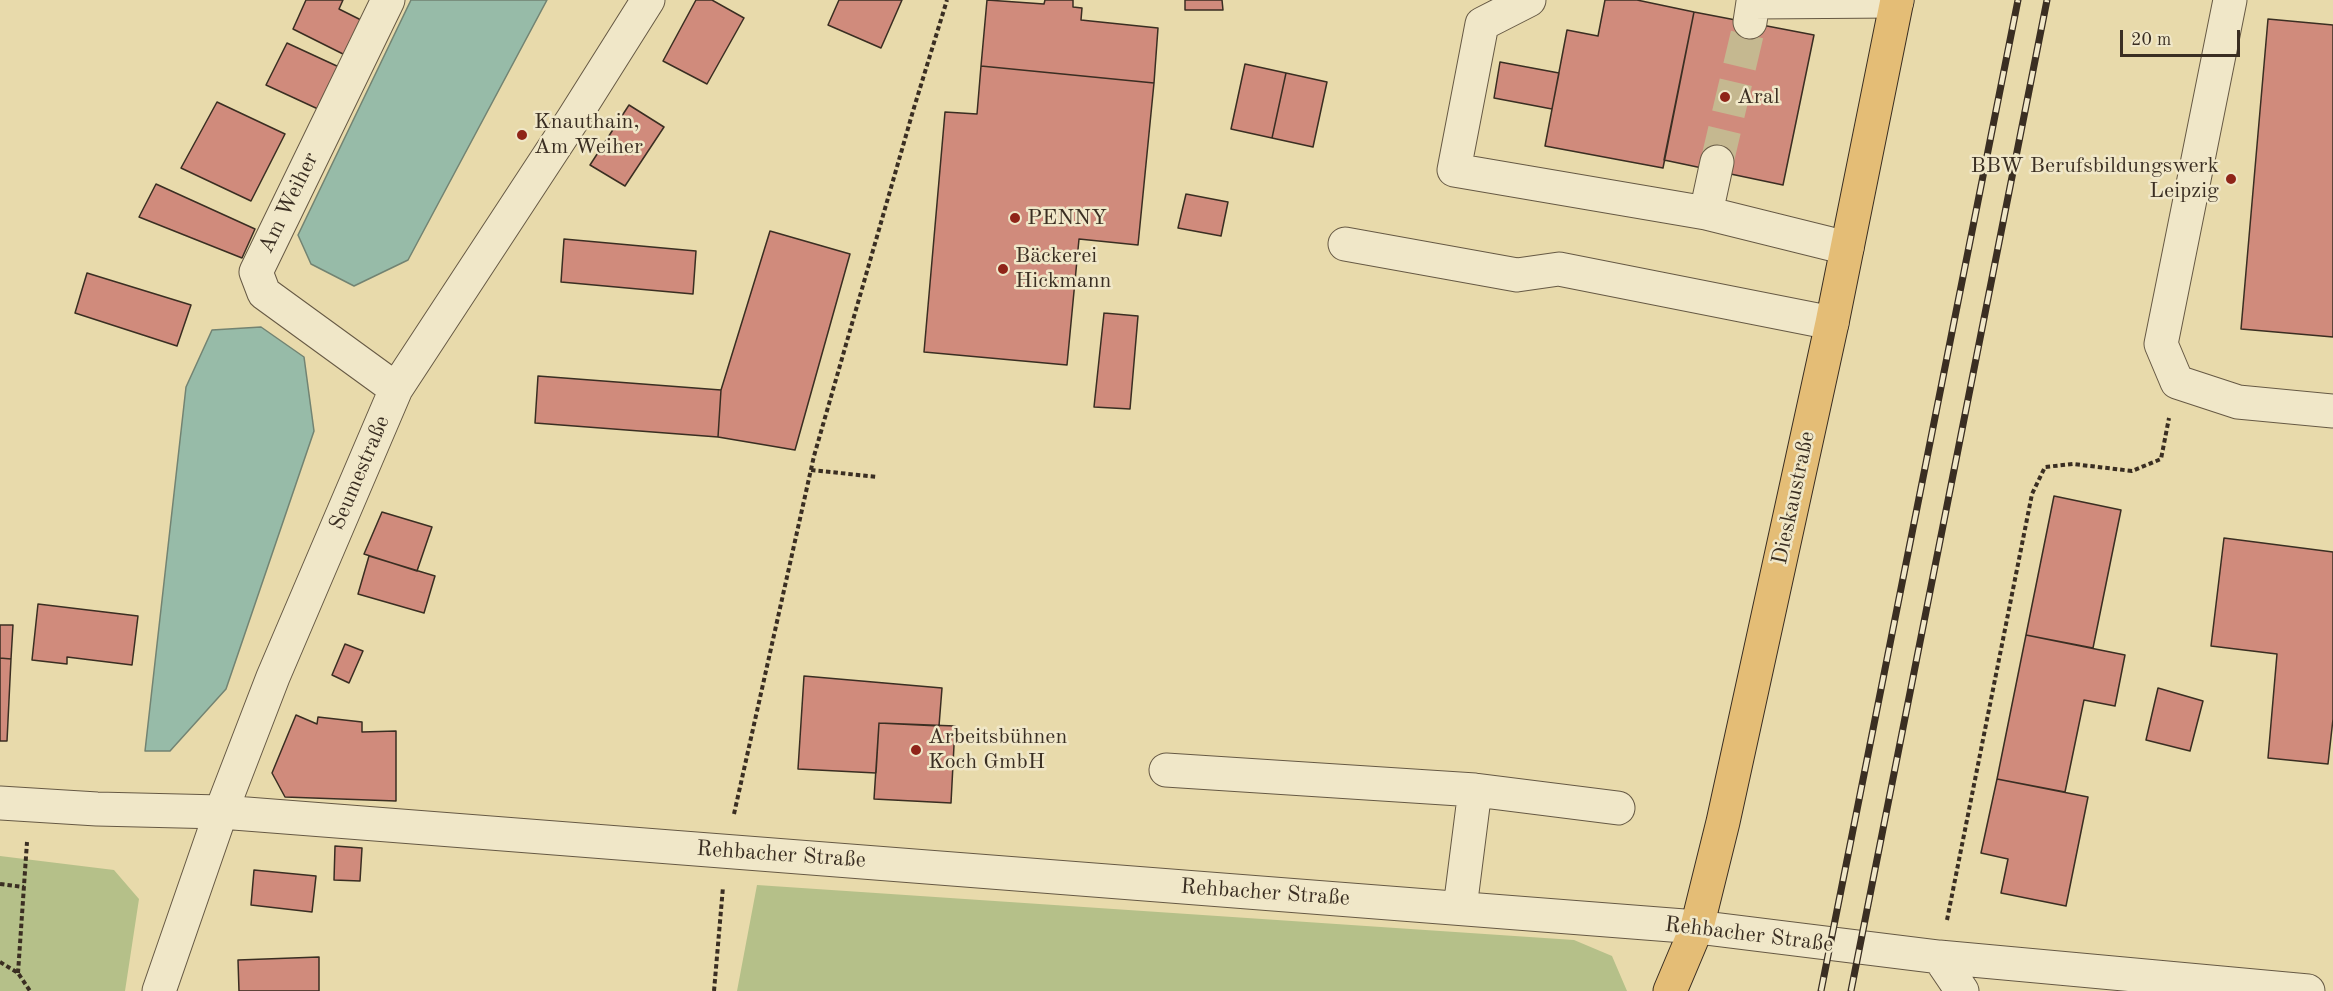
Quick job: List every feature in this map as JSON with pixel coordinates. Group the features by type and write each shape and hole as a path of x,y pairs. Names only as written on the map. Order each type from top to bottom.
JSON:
{"main road":[{"name":"Dieskaustraße","path":"1671,991 1697,927 1723,822 1832,323 1897,1"}],"street":[{"name":"Am Weiher","path":"388,0 256,272 264,293 396,389"},
{"name":"Seumestraße","path":"159,991 220,812 273,677 396,389 648,0"},
{"path":"1529,0 1482,24 1454,170 1706,213 1847,248"},
{"path":"2230,0 2161,344 2177,382 2238,402 2333,411"},
{"path":"1748,8 1897,1"},
{"path":"1706,213 1717,162"},
{"path":"1345,244 1517,275 1559,269 1832,323"},
{"path":"1166,770 1475,790 1618,808"},
{"path":"1460,908 1475,790"},
{"name":"Rehbacher Straße","path":"15,804 220,812 1697,927 1939,957 2308,991"},
{"path":"1939,957 1962,991"}],"path":[{"path":"738,799 811,470 913,111 947,0"},
{"path":"1939,957 2031,494 2044,467 2073,464 2132,471 2161,459 2177,382"},
{"path":"811,470 878,477"},
{"path":"15,804 24,887 18,973"},
{"path":"714,991 726,851"},
{"path":"0,884 24,887"},
{"path":"0,963 18,973 30,991"}],"green space":[{"path":"0,856 114,870 139,899 125,991 0,991"},
{"path":"757,885 1574,940 1612,956 1627,991 737,991"}],"shaded area":[{"path":"411,0 547,0 408,260 354,286 311,264 298,235"},
{"path":"261,327 304,357 314,431 226,689 170,751 145,751 186,387 212,330"}],"building":[{"path":"306,0 343,0 339,9 365,22 349,57 293,29"},
{"path":"696,0 712,0 744,18 707,84 663,61"},
{"path":"839,0 902,0 881,48 828,25"},
{"path":"987,0 1044,4 1045,0 1073,0 1073,7 1082,8 1081,20 1158,28 1154,83 981,66"},
{"path":"1185,0 1222,0 1223,10 1185,10"},
{"path":"1605,0 1637,0 1694,12 1663,168 1545,146 1567,30 1598,36"},
{"path":"1694,12 1814,35 1783,185 1664,160"},
{"path":"2268,19 2333,25 2333,337 2241,329"},
{"path":"287,43 339,67 318,109 266,85"},
{"path":"1500,62 1559,73 1552,109 1494,98"},
{"path":"1245,64 1286,73 1272,138 1231,129"},
{"path":"981,66 1154,83 1138,245 1079,239 1067,365 924,352 945,112 977,114"},
{"path":"1286,73 1327,82 1313,147 1272,138"},
{"path":"217,102 285,134 251,201 181,168"},
{"path":"629,105 664,127 625,186 590,165"},
{"path":"156,184 255,229 242,258 139,217"},
{"path":"1186,194 1228,202 1221,236 1178,228"},
{"path":"770,231 850,254 795,450 718,437 721,390"},
{"path":"564,239 696,251 693,294 561,282"},
{"path":"87,273 191,305 177,346 75,313"},
{"path":"1104,313 1138,316 1130,409 1094,407"},
{"path":"538,376 721,390 718,437 535,423"},
{"path":"2054,496 2121,510 2093,648 2026,635"},
{"path":"382,512 432,527 417,571 364,554"},
{"path":"2224,538 2333,552 2333,719 2328,764 2268,758 2277,654 2211,646"},
{"path":"369,556 435,576 424,613 358,594"},
{"path":"38,604 138,616 132,665 67,657 67,664 32,660"},
{"path":"0,625 13,625 11,659 0,658"},
{"path":"2026,635 2125,655 2115,706 2084,700 2065,792 1997,779"},
{"path":"345,644 363,651 349,683 332,675"},
{"path":"0,658 11,659 7,741 0,741"},
{"path":"804,676 942,688 939,726 879,723 876,773 798,769"},
{"path":"2158,688 2203,701 2190,751 2146,740"},
{"path":"296,715 317,724 318,717 362,722 362,732 396,731 396,801 285,797 272,773"},
{"name":"Arbeitsbühnen Koch GmbH","path":"879,723 955,726 951,803 874,799"},
{"path":"1997,779 2088,797 2066,906 2001,893 2008,859 1981,853"},
{"path":"335,846 362,848 360,881 334,880"},
{"path":"254,870 316,876 312,912 251,905"},
{"path":"319,957 319,991 239,991 238,960"}],"tunnel":[{"path":"1717,162 1750,22"}],"railway":[{"path":"1821,991 2018,0"},
{"path":"1851,991 2047,0"}],"place":[{"name":"Aral","path":"1725,97"},
{"name":"Knauthain, Am Weiher","path":"522,135"},
{"name":"BBW Berufsbildungswerk Leipzig","path":"2231,179"},
{"name":"PENNY","path":"1015,218"},
{"name":"Bäckerei Hickmann","path":"1003,269"},
{"name":"Arbeitsbühnen Koch GmbH","path":"916,750"}]}
